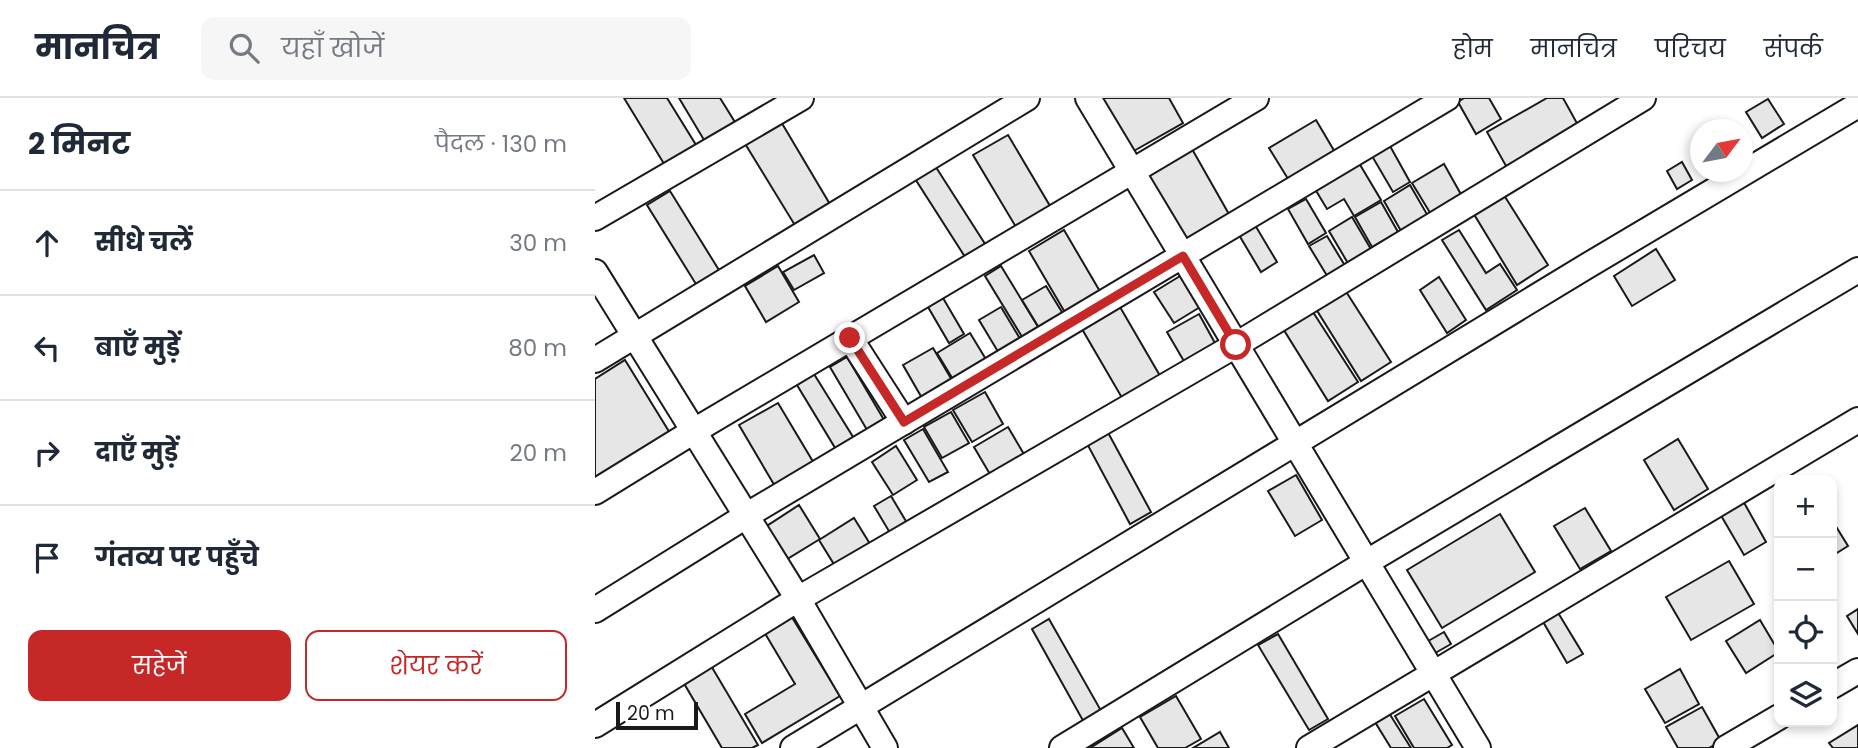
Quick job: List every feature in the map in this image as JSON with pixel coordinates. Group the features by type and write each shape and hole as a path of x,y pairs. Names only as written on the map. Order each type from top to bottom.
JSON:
{"street":[{"path":"595,218 801,98"},
{"path":"595,360 1027,98"},
{"path":"1088,98 1478,748"},
{"path":"595,492 1256,98"},
{"path":"595,610 747,516 1447,98"},
{"path":"595,725 798,599 1236,345 1643,98"},
{"path":"793,748 1858,105"},
{"path":"1062,748 1367,562 1858,270"},
{"path":"595,272 798,599 885,748"},
{"path":"850,338 904,422"},
{"path":"1309,748 1858,420"},
{"path":"1837,683 1858,670"},
{"path":"1726,748 1774,720"}],"building":[{"path":"624,98 667,98 701,153 669,172"},
{"path":"679,98 720,98 738,127 707,145"},
{"path":"1102,98 1169,98 1183,123 1132,152"},
{"path":"1464,98 1489,98 1501,119 1476,134 1458,102"},
{"path":"1547,98 1563,98 1578,125 1506,166 1487,132"},
{"path":"1768,99 1784,124 1762,138 1753,119 1746,112"},
{"path":"780,120 831,206 796,227 744,142"},
{"path":"1316,120 1339,159 1293,187 1269,148"},
{"path":"1008,135 1053,211 1019,232 973,155"},
{"path":"1390,146 1410,182 1393,192 1372,156"},
{"path":"1192,149 1230,216 1183,243 1145,176"},
{"path":"932,161 987,247 967,260 912,174"},
{"path":"1682,162 1690,181 1677,189 1667,171"},
{"path":"1359,163 1381,200 1354,216 1344,199 1327,209 1315,189"},
{"path":"1444,164 1463,198 1432,216 1412,183"},
{"path":"1410,185 1428,216 1401,231 1384,201"},
{"path":"670,191 722,275 699,289 647,205"},
{"path":"1502,192 1548,265 1517,285 1472,211"},
{"path":"1306,199 1326,233 1308,244 1288,209"},
{"path":"1381,202 1398,232 1372,247 1355,217"},
{"path":"1352,217 1372,251 1349,265 1329,231"},
{"path":"1255,225 1277,262 1261,272 1239,235"},
{"path":"1064,230 1105,300 1070,321 1029,251"},
{"path":"1459,230 1486,273 1500,264 1517,290 1486,310 1442,240"},
{"path":"1327,236 1347,269 1329,279 1309,246"},
{"path":"1656,249 1675,280 1632,306 1614,276"},
{"path":"814,255 824,273 794,290 783,272"},
{"path":"778,266 799,302 766,322 745,286"},
{"path":"1001,266 1043,335 1027,345 985,276"},
{"path":"1185,273 1205,304 1174,323 1154,292"},
{"path":"1439,277 1466,320 1447,333 1420,290"},
{"path":"1046,286 1068,322 1044,336 1022,300"},
{"path":"1345,290 1391,362 1361,381 1316,309"},
{"path":"943,298 964,334 949,343 928,307"},
{"path":"1001,307 1025,347 1003,360 979,320"},
{"path":"1120,307 1163,381 1125,403 1082,329"},
{"path":"1311,309 1358,382 1328,401 1282,327"},
{"path":"1199,314 1216,345 1185,363 1167,332"},
{"path":"970,333 990,366 957,386 937,353"},
{"path":"933,348 956,387 926,405 903,365"},
{"path":"847,357 887,425 870,435 830,367"},
{"path":"625,360 673,438 595,485 595,379"},
{"path":"814,374 858,445 840,456 797,385"},
{"path":"985,392 1003,424 972,442 953,410"},
{"path":"778,403 815,465 776,488 739,425"},
{"path":"951,412 969,443 942,458 924,427"},
{"path":"1008,427 1025,456 991,476 974,447"},
{"path":"1105,427 1151,512 1130,524 1084,438"},
{"path":"923,429 948,472 929,482 904,440"},
{"path":"1678,439 1708,489 1674,510 1644,460"},
{"path":"896,446 917,480 893,495 872,462"},
{"path":"1296,475 1322,520 1295,536 1268,491"},
{"path":"891,496 910,528 893,538 874,506"},
{"path":"1742,499 1766,542 1744,555 1719,512"},
{"path":"799,505 820,539 779,564 759,531"},
{"path":"1585,508 1611,551 1580,569 1554,526"},
{"path":"1500,514 1535,572 1442,628 1407,570"},
{"path":"854,518 875,552 840,574 819,540"},
{"path":"1837,528 1848,546 1837,553"},
{"path":"1729,561 1754,604 1691,640 1666,597"},
{"path":"1858,609 1858,634 1847,616"},
{"path":"1557,611 1583,654 1567,663 1542,620"},
{"path":"790,614 840,696 762,743 745,714 795,684 763,630"},
{"path":"1049,619 1104,716 1086,726 1032,629"},
{"path":"1760,620 1774,644 1774,655 1746,673 1726,641"},
{"path":"1444,632 1451,644 1430,656 1423,644"},
{"path":"1278,634 1328,719 1309,730 1258,645"},
{"path":"710,664 758,745 752,748 722,748 682,680"},
{"path":"1680,669 1699,704 1665,723 1645,689"},
{"path":"1176,696 1201,739 1185,748 1158,748 1140,717"},
{"path":"1424,699 1452,745 1447,748 1414,748 1395,716"},
{"path":"1702,707 1721,741 1709,748 1678,748 1666,727"},
{"path":"1389,713 1411,748 1391,748 1375,722"},
{"path":"1858,725 1858,748 1833,748 1829,743"},
{"path":"1122,728 1134,748 1090,748"},
{"path":"1220,732 1229,748 1193,748"}],"route":[{"path":"850,338 904,422 1183,256 1236,345"}]}
